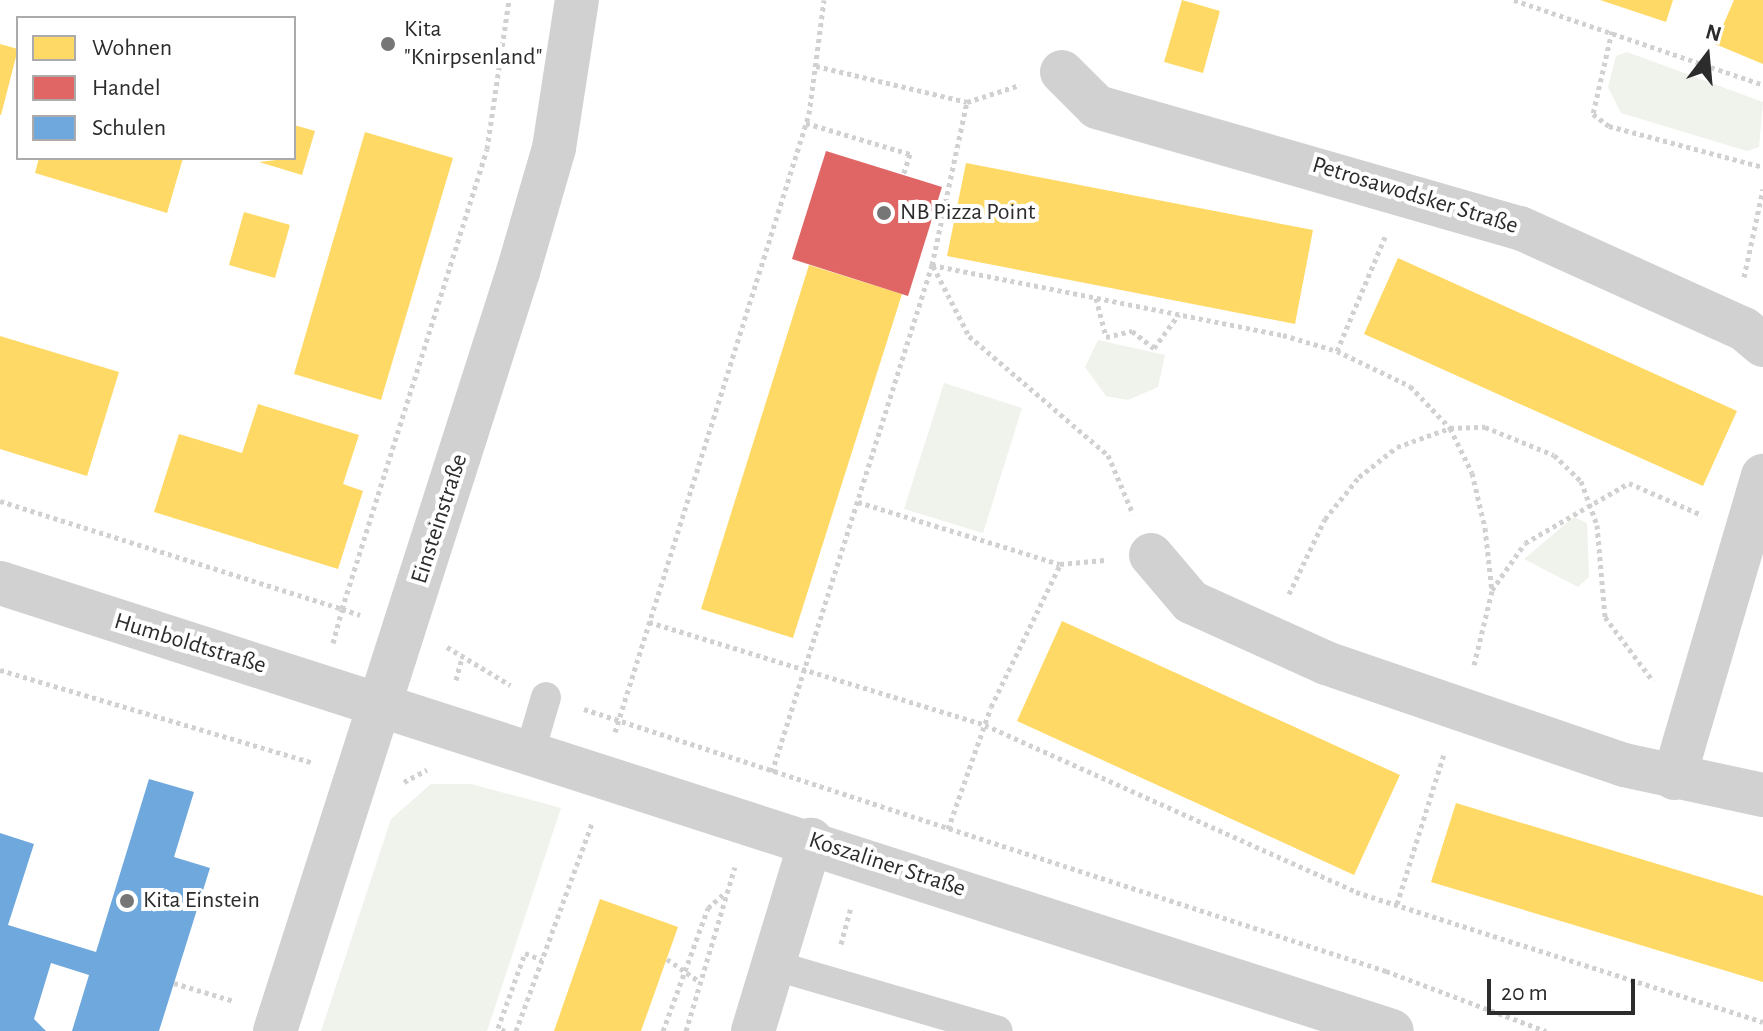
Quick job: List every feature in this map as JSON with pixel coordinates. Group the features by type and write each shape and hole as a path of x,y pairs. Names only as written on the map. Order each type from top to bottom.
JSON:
{"street":[{"name":"Einsteinstraße","path":"275,1031 381,704 554,148 577,0"},
{"name":"Petrosawodsker Straße","path":"1062,72 1097,107 1405,191 1520,228 1746,334"},
{"path":"1674,778 1763,476"},
{"path":"1151,555 1191,602 1273,639 1459,708 1674,778 1763,795"},
{"name":"Humboldtstraße","path":"0,583 381,704"},
{"name":"Koszaliner Straße","path":"381,704 531,748 1392,1031"},
{"path":"753,1031 811,840"}],"lane":[{"path":"531,748 546,697"},
{"path":"773,965 998,1031"}],"path":[{"path":"0,501 342,609 487,149 509,0"},
{"path":"516,1031 605,773 649,622 806,123 824,0"},
{"path":"1514,0 1763,85"},
{"path":"1612,31 1593,114 1609,126 1763,167"},
{"path":"772,771 932,265 967,102 816,66"},
{"path":"806,123 910,154 903,176"},
{"path":"1746,334 1763,189"},
{"path":"1337,351 1405,191"},
{"path":"932,265 1179,314 1337,351 1410,386 1450,428 1472,473 1492,591"},
{"path":"932,265 969,336 1108,455 1151,555"},
{"path":"1096,298 1106,337 1132,331 1154,348 1179,314"},
{"path":"1273,639 1325,519 1359,477 1397,447 1450,428 1485,427 1554,455 1581,481 1591,504 1605,617 1617,641 1691,718"},
{"path":"1397,904 1459,708 1492,591 1525,543 1629,483 1747,531"},
{"path":"858,502 1060,564 985,725 948,829"},
{"path":"649,622 985,725 1397,904 1763,1022"},
{"path":"0,670 309,761"},
{"path":"395,787 430,768 445,770"},
{"path":"686,1031 751,821"},
{"path":"663,1031 708,908 728,891"},
{"path":"505,1031 498,1028 525,953 542,960"},
{"path":"667,959 700,982"},
{"path":"174,983 240,1003"}],"shaded area":[{"path":"1627,52 1763,102 1759,147 1747,151 1621,113 1608,87 1616,56"},
{"path":"1098,340 1165,355 1158,387 1128,400 1106,396 1085,367"},
{"path":"944,383 1022,408 983,533 904,509"},
{"path":"1574,517 1587,523 1589,577 1578,587 1524,559"},
{"path":"431,784 471,784 561,808 487,1031 321,1031 391,819"}],"building: Wohnen":[{"path":"1182,0 1220,11 1203,73 1164,62"},
{"path":"1600,0 1673,0 1666,22"},
{"path":"1734,0 1763,0 1763,64 1715,44"},
{"path":"0,44 16,48 16,57 0,115"},
{"path":"296,126 315,131 302,175 259,162 296,160"},
{"path":"365,132 453,158 381,400 294,374"},
{"path":"38,160 182,160 167,213 35,173"},
{"path":"966,163 1313,230 1295,324 947,256"},
{"path":"244,212 290,225 275,278 229,265"},
{"path":"1398,258 1737,411 1703,486 1364,334"},
{"path":"809,265 902,294 793,638 701,609"},
{"path":"0,336 119,372 87,476 0,449"},
{"path":"258,404 359,435 343,484 363,491 338,569 154,512 179,434 242,453"},
{"path":"1062,621 1400,775 1354,875 1017,721"},
{"path":"1456,803 1763,896 1763,982 1431,882"},
{"path":"600,899 678,927 641,1031 554,1031"}],"building: Handel":[{"path":"826,151 942,187 908,296 792,259"}],"building: Schulen":[{"path":"149,779 194,792 174,857 210,868 159,1031 72,1031 89,975 51,963 34,1019 46,1031 0,1031 0,833 34,844 8,925 96,952"}],"place":[{"name":"Kita \"Knirpsenland\"","path":"388,44"},
{"name":"NB Pizza Point","path":"884,213"},
{"name":"Kita Einstein","path":"127,901"}]}
